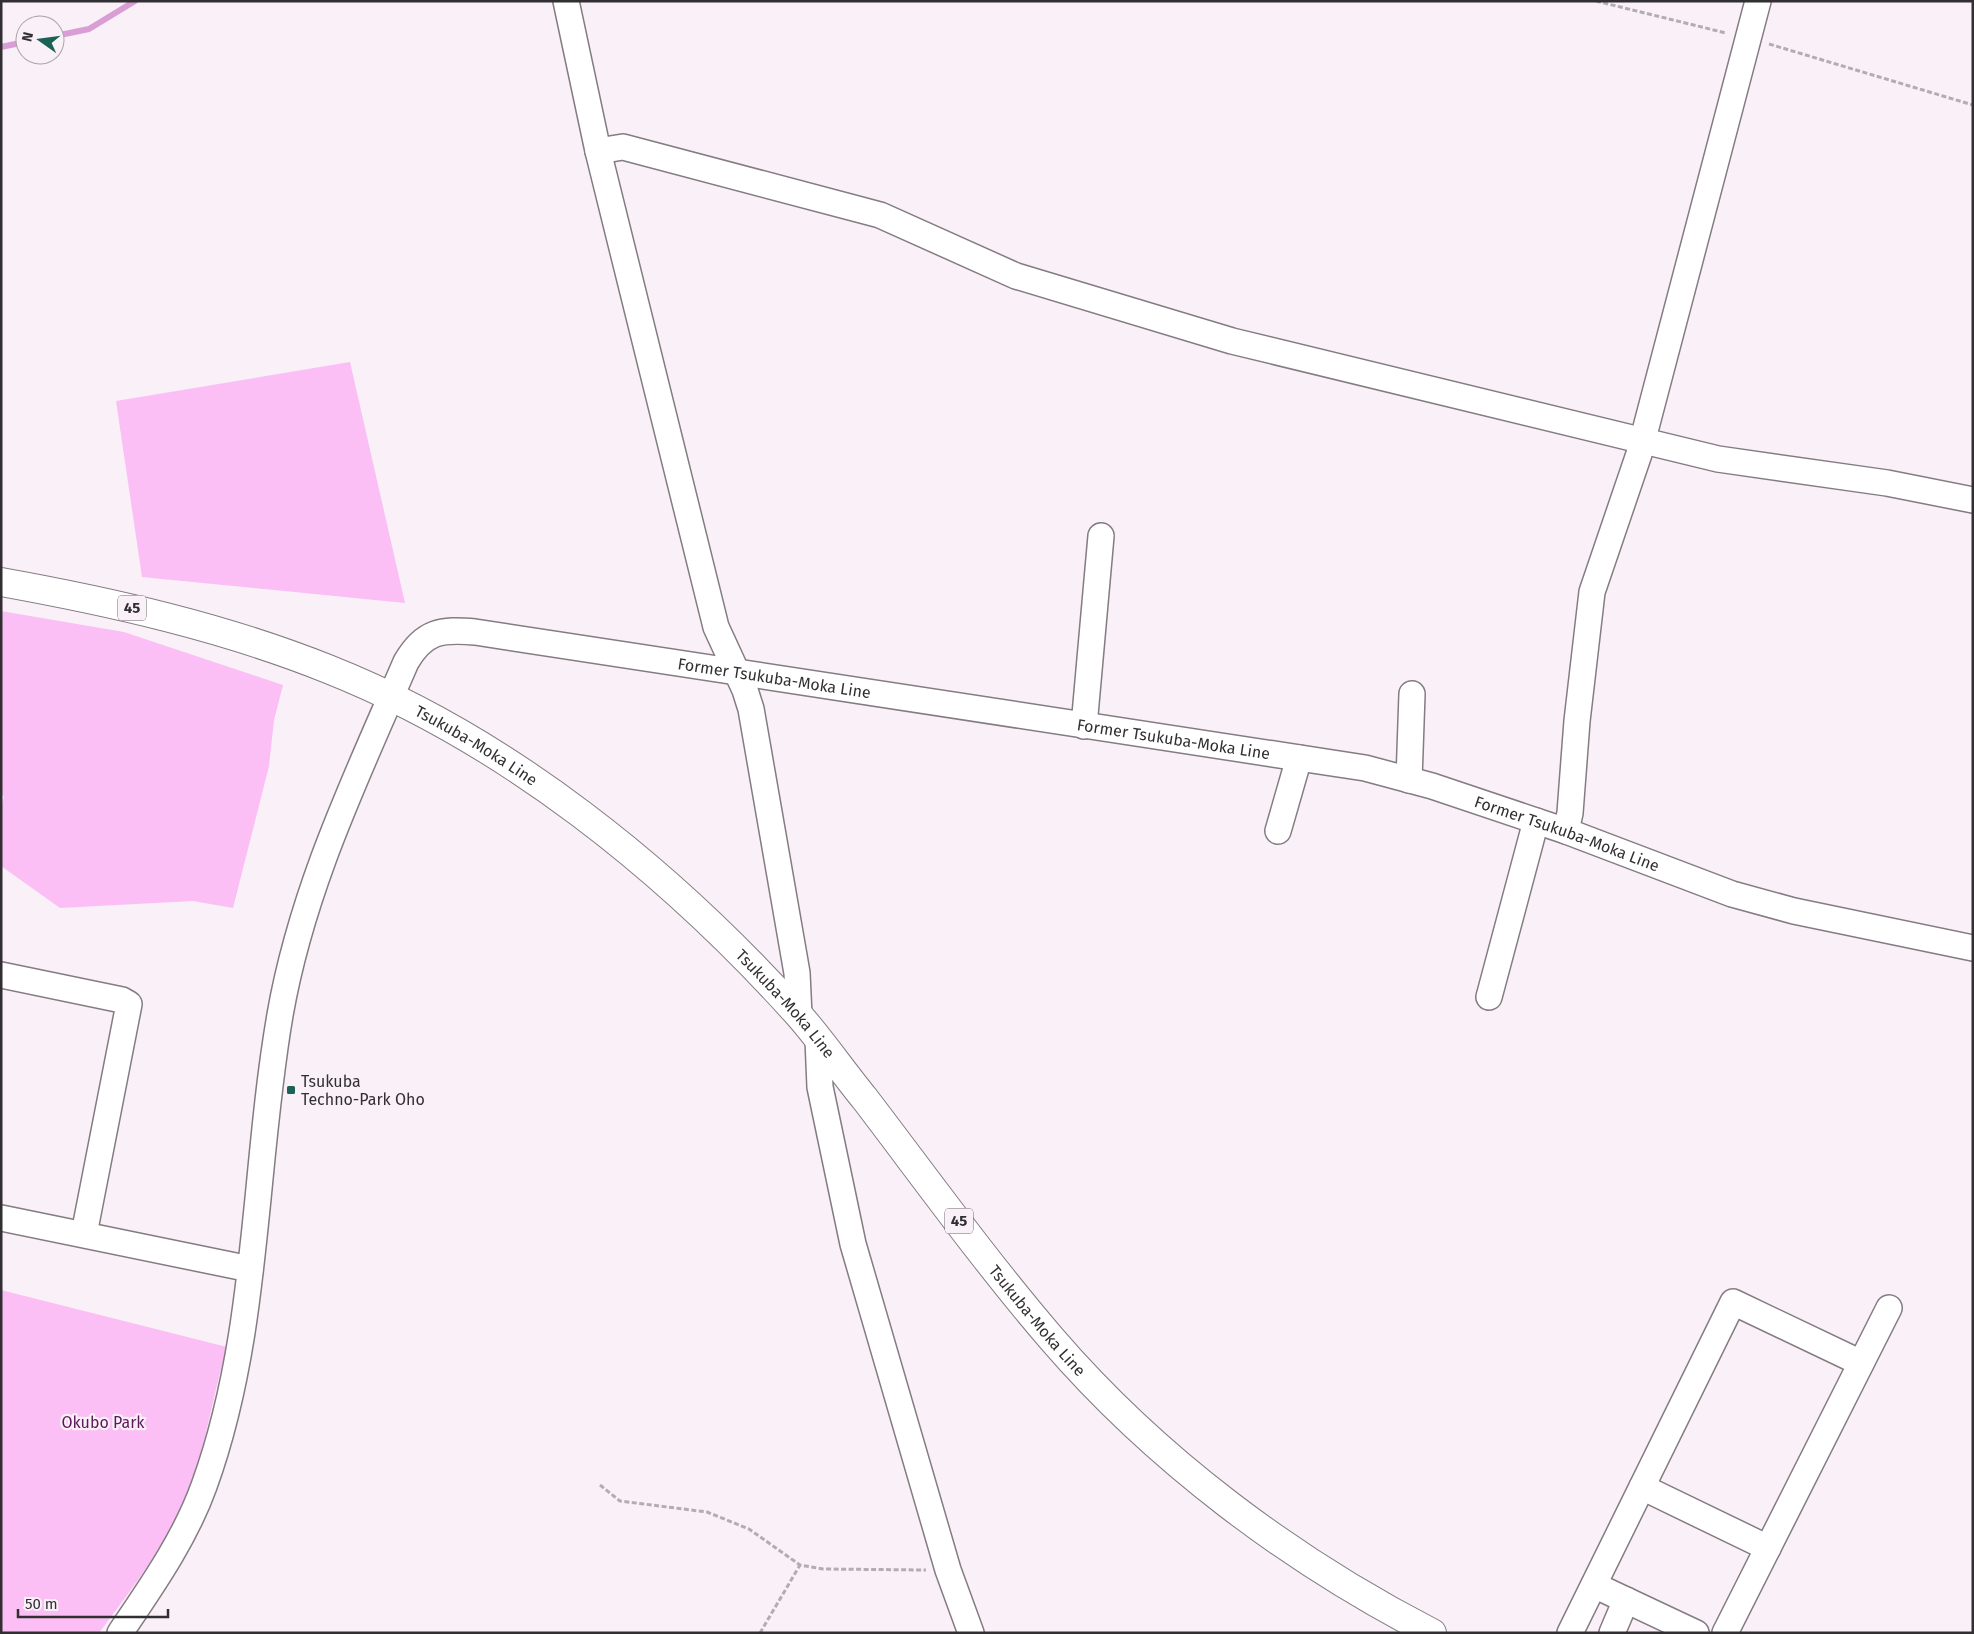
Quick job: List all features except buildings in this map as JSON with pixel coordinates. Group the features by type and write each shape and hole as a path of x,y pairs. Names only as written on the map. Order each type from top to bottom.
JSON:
{"main road":[{"name":"Tsukuba-Moka Line","path":"1,582 113,604 196,625 326,668 391,697 497,758 567,804 620,844 736,949 799,1016 1052,1339 1156,1445 1210,1490 1278,1541 1340,1582 1432,1633"}],"street":[{"path":"566,1 598,151 716,627 751,709 797,973 799,1016"},
{"path":"1566,831 1570,813 1577,721 1592,592 1642,441 1758,1"},
{"path":"598,151 623,147 880,215 1016,276 1232,341 1718,458 1887,483 1973,500"},
{"path":"1084,726 1102,536"},
{"name":"Former Tsukuba-Moka Line","path":"120,1633 157,1578 204,1487 236,1366 250,1269 280,1016 296,939 332,836 406,662 417,645 429,636 449,629 1365,768 1409,780 1566,831 1732,894 1794,912 1973,948"},
{"path":"1409,780 1412,694"},
{"path":"1278,831 1299,758"},
{"path":"1489,997 1536,821"},
{"path":"1,975 122,1000 129,1004 84,1234"},
{"path":"818,1039 820,1087 853,1244 948,1570 971,1633"},
{"path":"1,1218 250,1269"},
{"path":"1570,1633 1733,1302 1861,1363"},
{"path":"1725,1633 1889,1308"},
{"path":"1642,1487 1768,1548"},
{"path":"1594,1585 1696,1633"},
{"path":"1612,1633 1626,1600"}],"path":[{"path":"1596,1 1748,38 1973,105"},
{"path":"600,1485 620,1500 707,1512 749,1529 800,1565 823,1569 948,1570"},
{"path":"760,1633 800,1565"}],"green space":[{"path":"350,362 405,603 142,577 116,401"},
{"path":"1,611 124,632 283,685 274,720 269,766 233,908 193,901 60,908 1,866 1,808 4,796 1,795"},
{"name":"Okubo Park","path":"1,1290 227,1347 204,1442 192,1480 177,1516 135,1585 99,1633 1,1633"}],"waterway":[{"path":"65,34 89,29 135,1"},
{"path":"1,47 15,44"}],"place":[{"name":"Tsukuba Techno-Park Oho","path":"291,1090"}]}
